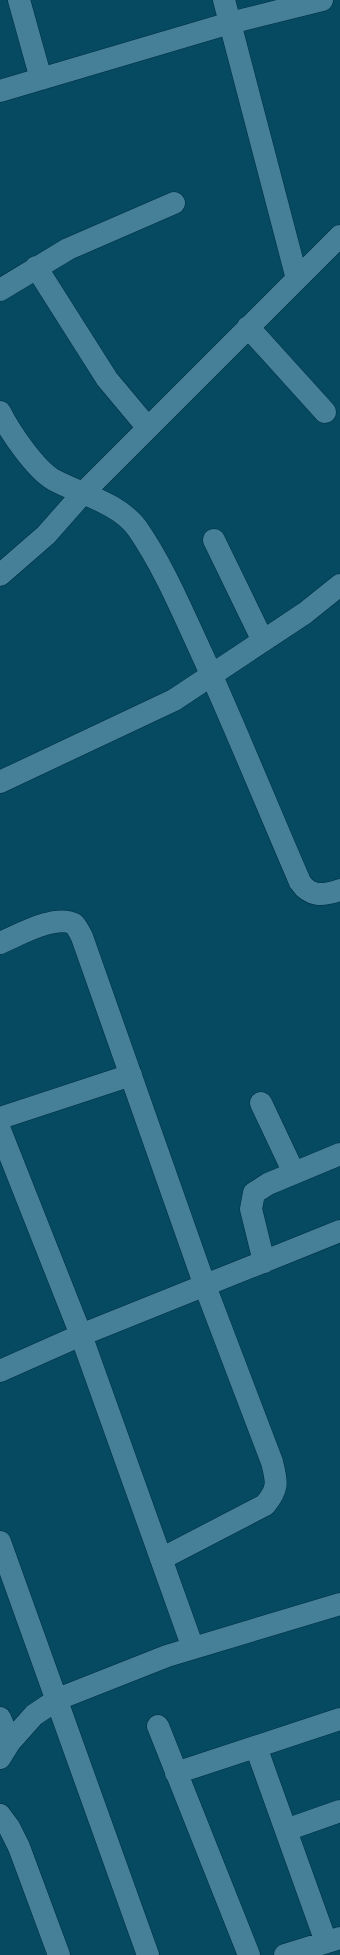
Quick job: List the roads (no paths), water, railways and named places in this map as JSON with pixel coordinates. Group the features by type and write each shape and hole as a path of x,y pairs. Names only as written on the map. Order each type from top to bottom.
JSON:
{"street":[{"path":"19,0 41,79"},
{"path":"224,0 297,279"},
{"path":"0,92 230,23 322,0"},
{"path":"0,290 68,249 174,203"},
{"path":"0,575 46,535 84,492 340,236"},
{"path":"36,267 107,378 148,428"},
{"path":"248,327 325,412"},
{"path":"0,412 28,456 53,480 84,492 114,508 136,527 170,584 212,676 300,882 306,891 318,894 340,890"},
{"path":"214,540 263,641"},
{"path":"0,782 174,700 304,613 340,585"},
{"path":"0,943 47,923 62,920 75,925 82,937 205,1286 272,1462 276,1479 274,1494 265,1505 161,1559"},
{"path":"0,1118 131,1075"},
{"path":"261,1103 294,1173"},
{"path":"0,1130 82,1336 193,1648"},
{"path":"264,1262 251,1208 254,1193 268,1184 340,1154"},
{"path":"0,1371 340,1231"},
{"path":"0,1542 58,1699 148,1955"},
{"path":"5,1750 34,1715 58,1699 167,1656 340,1604"},
{"path":"0,1718 5,1750"},
{"path":"176,1773 340,1719"},
{"path":"158,1726 249,1955"},
{"path":"256,1747 286,1830 333,1940 285,1955"},
{"path":"286,1830 340,1811"},
{"path":"0,1815 9,1827 19,1847 59,1955"}]}
